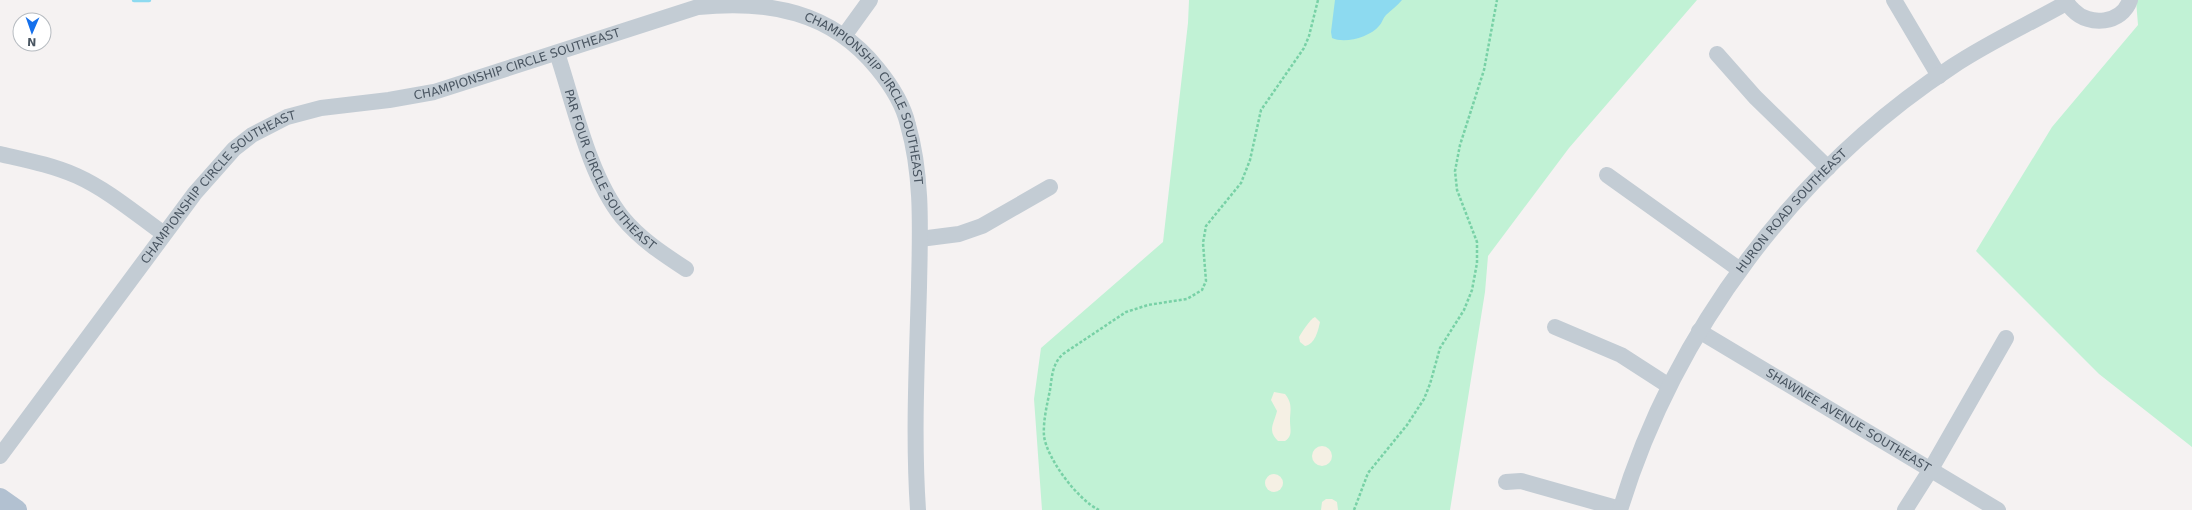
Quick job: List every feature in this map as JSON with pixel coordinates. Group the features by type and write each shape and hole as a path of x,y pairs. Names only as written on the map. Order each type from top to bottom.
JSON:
{"main road":[{"path":"0,498 17,510"}],"street":[{"path":"844,36 870,0"},
{"path":"1894,0 1939,76"},
{"name":"HURON ROAD SOUTHEAST","path":"1620,510 1644,442 1669,386 1699,331 1740,270 1788,211 1828,168 1879,121 1939,76 1974,54 2066,2 2079,16 2097,22 2115,18 2128,5 2130,0"},
{"name":"CHAMPIONSHIP CIRCLE SOUTHEAST","path":"0,456 164,234 217,166 234,149 252,135 287,117 321,108 389,100 434,92 557,53 675,13 698,7 732,2 777,6 800,12 831,27 866,55 888,82 900,102 908,123 917,164 920,239 914,455 918,510"},
{"name":"PAR FOUR CIRCLE SOUTHEAST","path":"557,53 590,154 609,197 622,217 638,234 686,269"},
{"path":"1717,54 1755,97 1828,168"},
{"path":"0,154 55,168 78,176 109,194 164,234"},
{"path":"1607,175 1740,270"},
{"path":"920,239 959,234 982,226 1050,187"},
{"path":"1555,327 1621,355 1669,386"},
{"name":"SHAWNEE AVENUE SOUTHEAST","path":"1699,331 1998,510"},
{"path":"1905,510 1931,469 2006,338"},
{"path":"1506,482 1521,481 1620,510"}],"path":[{"path":"1099,510 1087,503 1075,492 1052,457 1045,440 1044,424 1053,368 1063,354 1126,312 1148,305 1187,299 1202,290 1206,281 1203,243 1206,226 1242,183 1250,160 1261,110 1304,48 1309,36 1318,0"},
{"path":"1354,510 1362,486 1368,474 1407,424 1424,399 1430,384 1440,348 1464,310 1472,290 1477,263 1477,242 1457,190 1455,171 1460,145 1484,70 1497,0"}],"green space":[{"path":"1189,0 1697,0 1569,148 1488,256 1485,292 1450,510 1042,510 1034,399 1041,348 1163,242 1188,23"},
{"path":"2136,0 2192,0 2192,447 2099,374 1976,251 2052,127 2138,25"}],"sand":[{"path":"1315,317 1320,322 1317,333 1314,340 1305,346 1300,342 1299,337"},
{"path":"1274,392 1285,394 1290,404 1290,432 1288,439 1285,441 1278,441 1272,430 1277,411 1271,400"},
{"path":"1322,446 1329,449 1332,456 1329,463 1322,466 1315,463 1312,456 1315,449"},
{"path":"1274,474 1280,477 1283,483 1280,489 1274,492 1268,489 1265,483 1268,477"},
{"path":"1326,499 1332,499 1337,502 1338,510 1321,510 1322,502"}],"water":[{"path":"1335,0 1402,0 1386,15 1375,30 1364,36 1350,40 1337,40 1332,38 1331,32"}],"waterway":[{"path":"134,0 149,0"}]}
